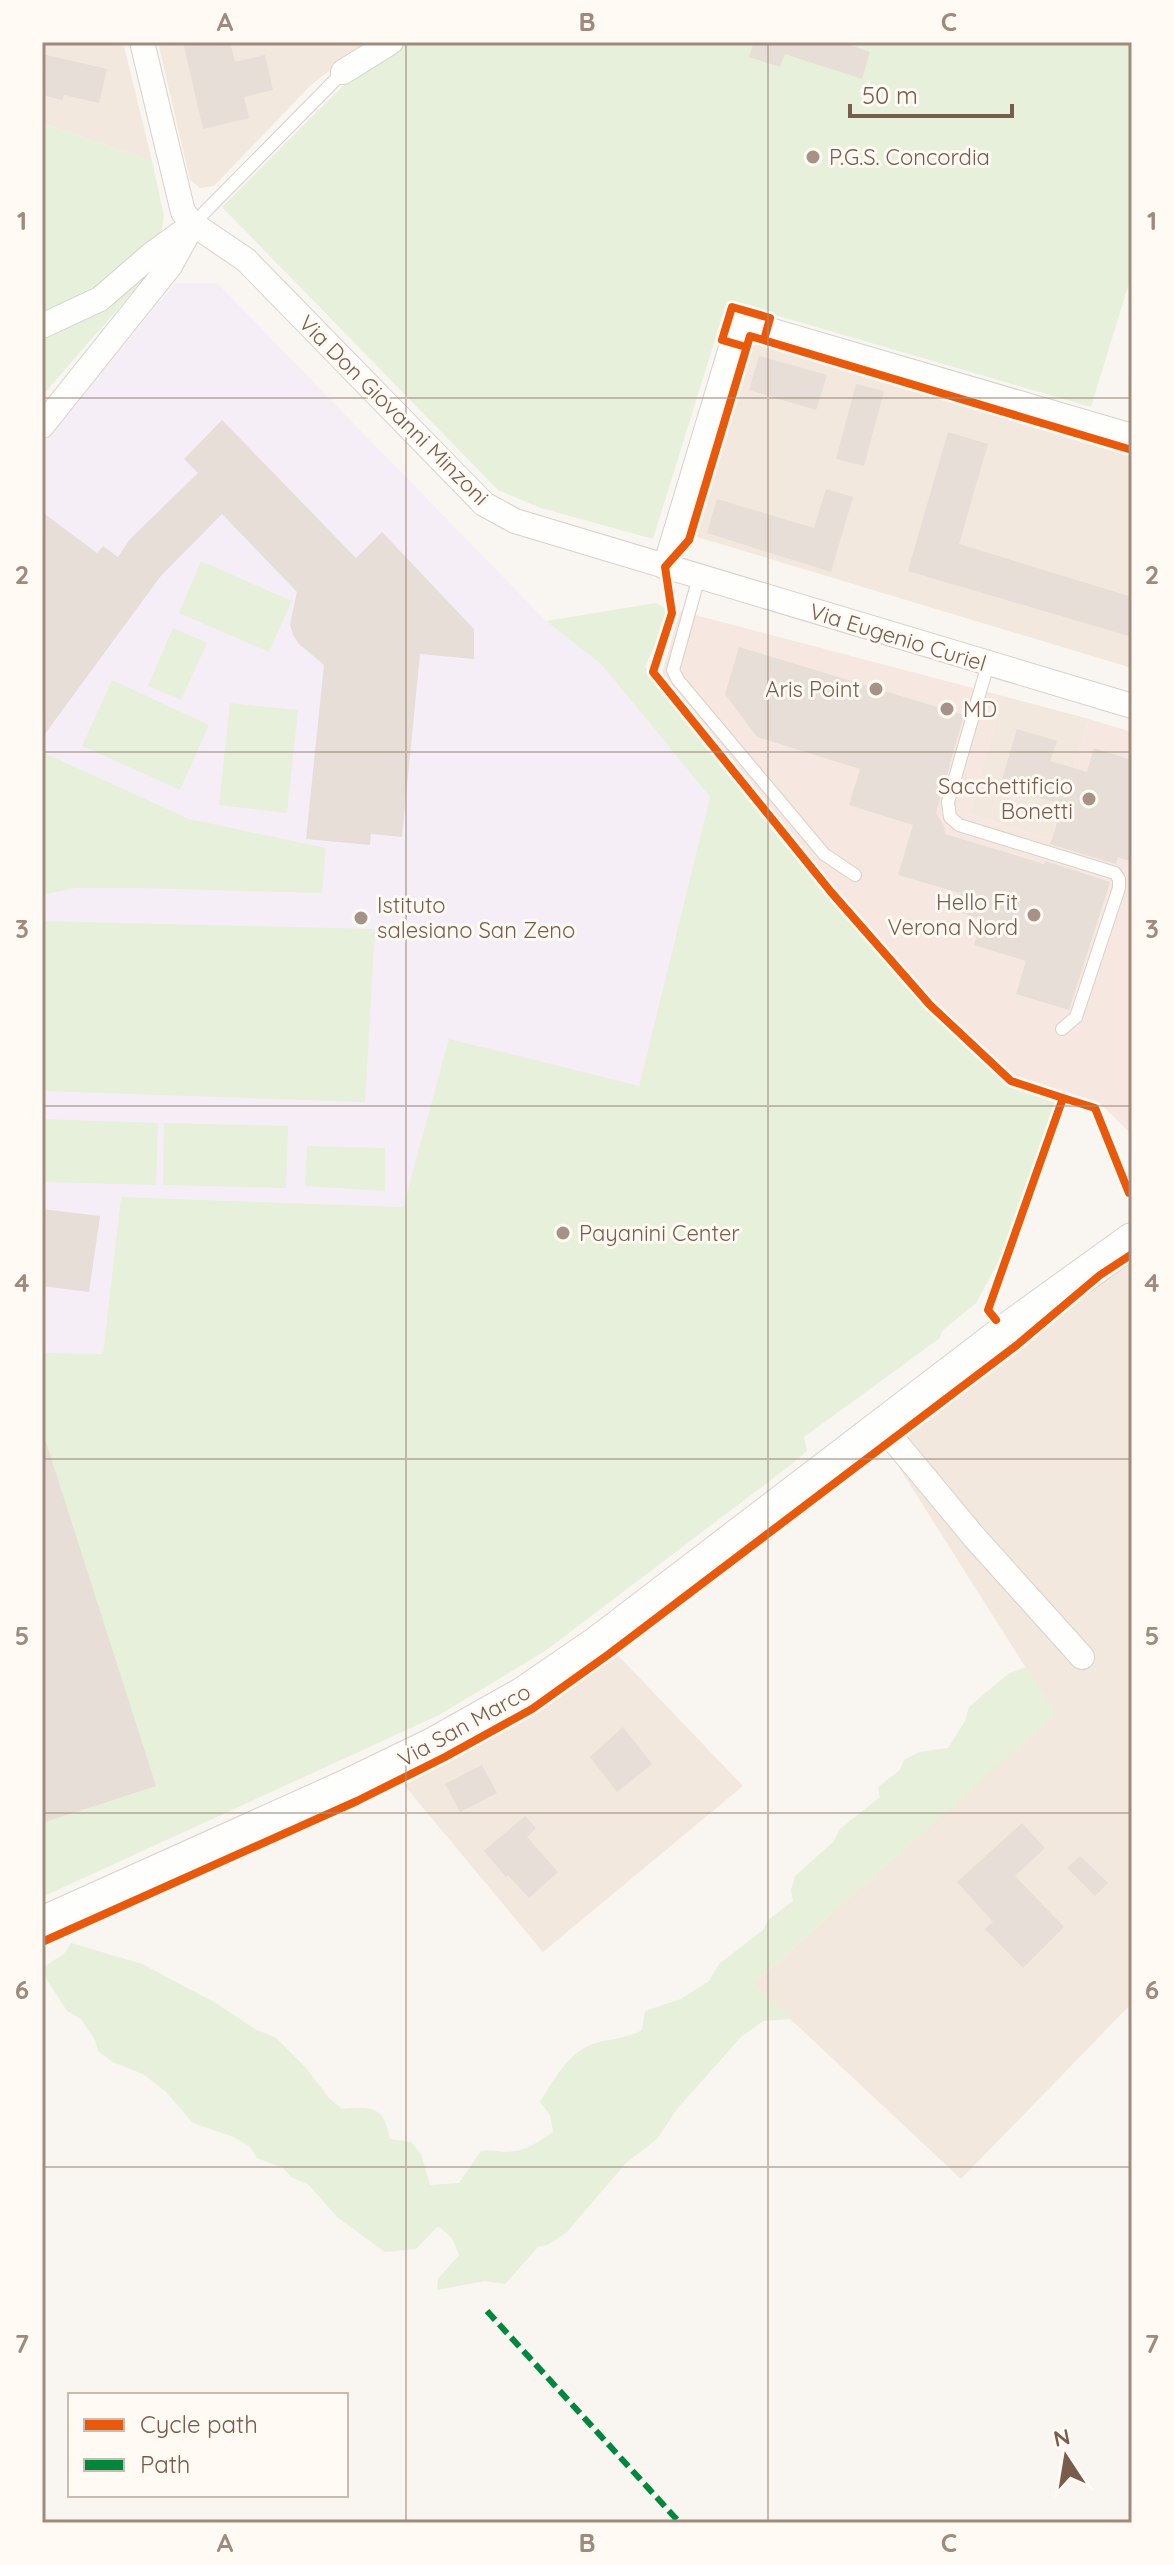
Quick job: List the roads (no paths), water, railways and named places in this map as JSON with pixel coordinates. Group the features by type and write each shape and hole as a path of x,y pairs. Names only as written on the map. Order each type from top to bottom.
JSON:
{"main road":[{"name":"Via San Marco","path":"42,1924 346,1787 433,1745 522,1695 598,1643 1006,1331 1132,1240"}],"street":[{"path":"142,42 178,198 183,212 193,224"},
{"path":"343,72 391,42"},
{"path":"42,326 100,299 193,224"},
{"path":"42,426 170,266 193,224"},
{"name":"Via Don Giovanni Minzoni","path":"193,224 246,260 484,504 515,521 665,567"},
{"path":"665,567 739,321 1132,436"},
{"name":"Via Eugenio Curiel","path":"665,567 1132,706"},
{"path":"882,1426 975,1538 1082,1657"}],"lane":[{"path":"193,224 343,72"},
{"path":"699,577 673,670 678,680 824,854 855,875"},
{"path":"988,664 948,802 950,817 959,825 1115,873 1119,879 1119,888 1076,1017 1062,1029"}],"place":[{"name":"P.G.S. Concordia","path":"813,157"},
{"name":"Aris Point","path":"876,689"},
{"name":"MD","path":"947,709"},
{"name":"Sacchettificio Bonetti","path":"1089,799"},
{"name":"Hello Fit Verona Nord","path":"1034,915"},
{"name":"Istituto salesiano San Zeno","path":"361,918"},
{"name":"Payanini Center","path":"563,1233"}]}
